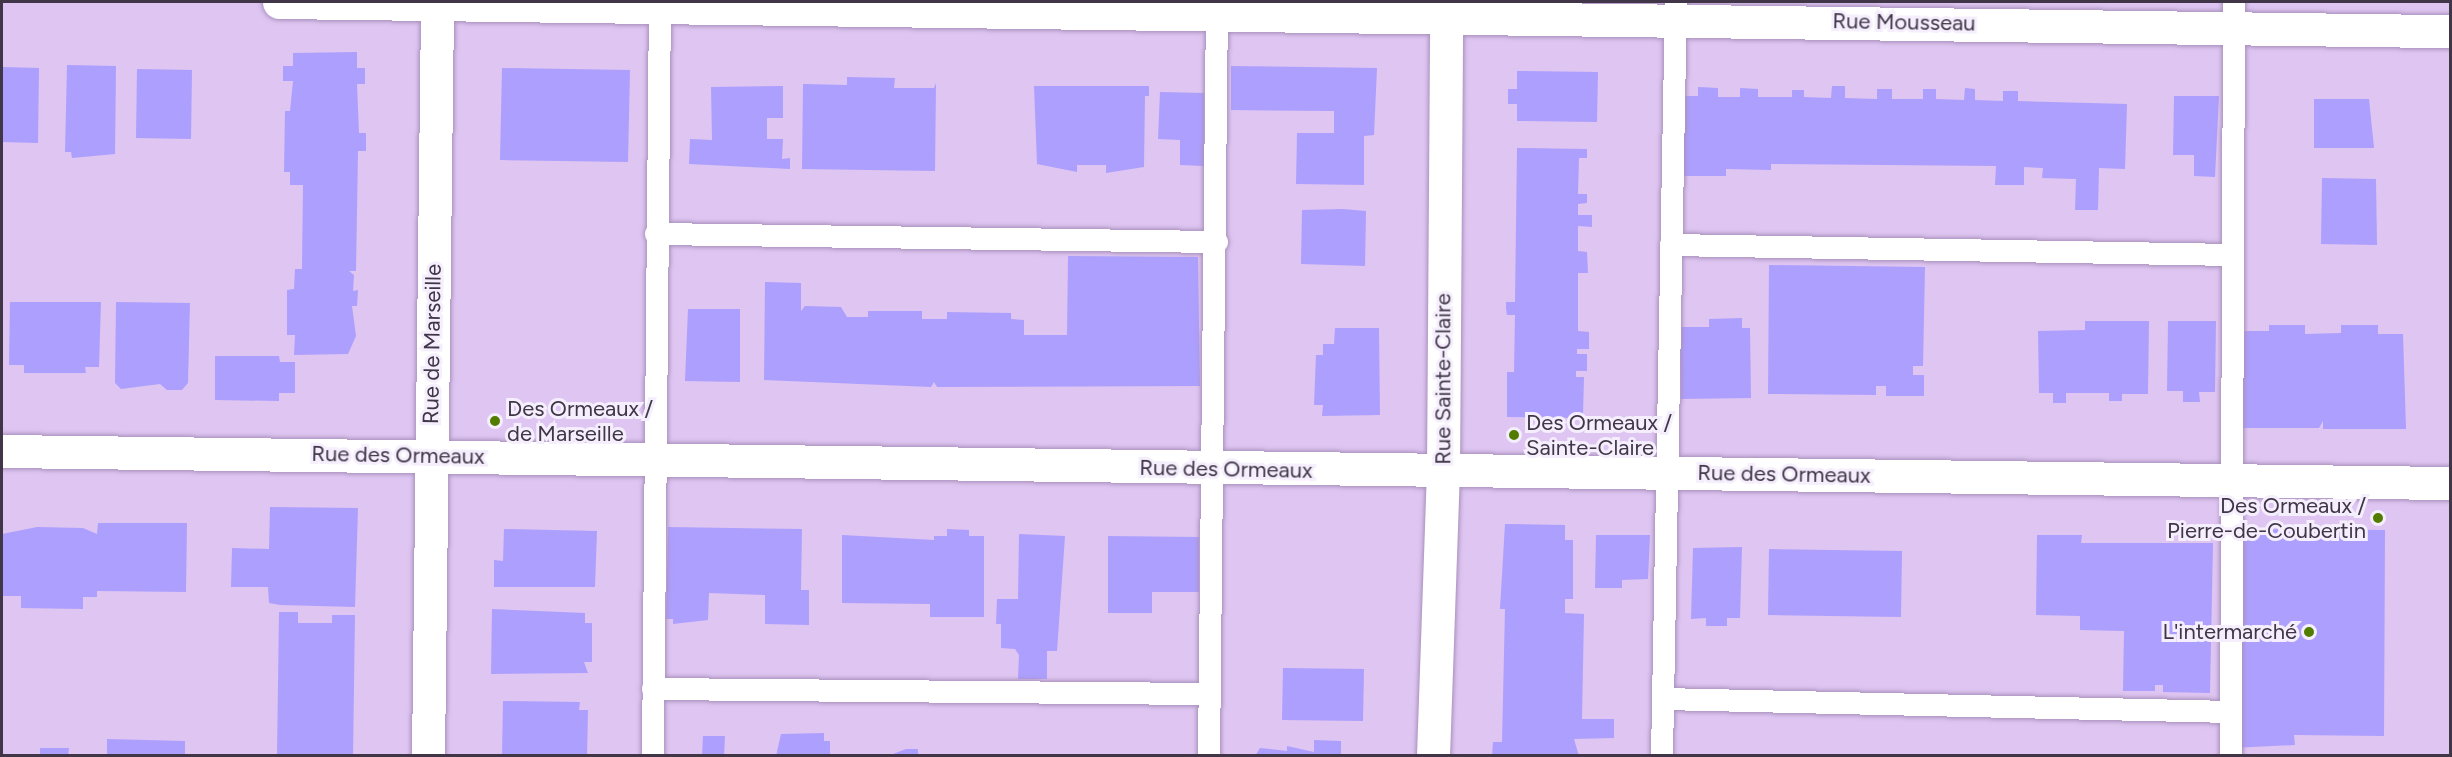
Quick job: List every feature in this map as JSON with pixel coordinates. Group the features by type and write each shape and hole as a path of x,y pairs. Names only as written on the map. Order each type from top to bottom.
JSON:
{"street":[{"name":"Rue Mousseau","path":"279,2 660,6 1676,9 2234,15 2451,31"},
{"name":"Rue de Marseille","path":"428,756 437,4"},
{"name":"Rue Sainte-Claire","path":"1433,756 1443,472 1446,9"},
{"name":"Rue des Ormeaux","path":"2,451 654,458 1212,469 2451,483"}],"lane":[{"path":"653,756 656,234 660,6"},
{"path":"1209,756 1217,242 1217,7"},
{"path":"1662,756 1676,9"},
{"path":"2231,756 2230,480 2234,15"},
{"path":"656,234 1217,242"},
{"path":"1671,244 2232,255"},
{"path":"653,689 1209,694"},
{"path":"1663,699 2231,712"}],"building":[{"path":"357,52 357,68 365,68 365,84 357,84 359,133 366,133 366,151 358,151 356,271 349,271 354,275 353,291 358,290 357,306 352,306 356,336 348,354 294,355 295,335 287,335 287,290 294,289 295,269 302,269 303,185 290,185 290,172 284,172 285,111 290,111 293,81 283,81 283,66 293,66 293,53"},
{"path":"67,65 116,66 115,154 72,158 71,152 65,152"},
{"path":"1231,66 1377,68 1374,135 1364,136 1364,185 1296,184 1297,133 1334,133 1334,111 1231,110"},
{"path":"2,67 39,68 38,143 2,142"},
{"path":"502,68 630,70 628,162 500,160"},
{"path":"137,69 192,70 191,139 136,138"},
{"path":"1517,71 1598,72 1597,122 1517,121 1517,104 1508,104 1508,89 1517,89"},
{"path":"847,77 895,78 894,88 934,88 936,83 935,171 802,169 803,84 847,85"},
{"path":"783,86 783,118 767,118 767,139 783,139 782,159 790,158 790,169 689,164 690,139 712,140 711,87"},
{"path":"1034,86 1149,86 1149,96 1145,96 1144,167 1106,173 1106,165 1077,165 1077,172 1037,164"},
{"path":"1832,86 1845,86 1845,98 1877,99 1877,89 1892,89 1892,99 1923,99 1923,89 1936,89 1936,99 1964,100 1965,88 1975,89 1975,100 2003,101 2003,91 2018,91 2018,101 2127,104 2125,169 2099,168 2098,210 2075,210 2076,179 2042,178 2043,168 2024,167 2024,185 1995,185 1996,166 1771,164 1771,170 1726,169 1726,176 1679,176 1680,96 1698,96 1698,87 1718,88 1718,97 1740,97 1740,88 1758,89 1758,97 1792,97 1792,90 1804,90 1804,97 1831,98"},
{"path":"1160,92 1204,93 1204,166 1180,165 1180,140 1158,139"},
{"path":"2174,96 2219,96 2215,177 2194,176 2194,155 2173,155"},
{"path":"2314,99 2369,99 2374,148 2314,148"},
{"path":"1517,148 1587,149 1587,158 1579,158 1578,194 1587,194 1587,203 1578,204 1578,215 1592,215 1592,227 1578,226 1578,251 1587,252 1588,273 1578,273 1578,331 1589,332 1589,349 1577,349 1577,354 1587,354 1587,371 1576,371 1576,377 1584,377 1583,415 1575,418 1507,417 1507,372 1514,372 1515,315 1507,315 1506,302 1515,302"},
{"path":"2322,178 2376,179 2377,245 2321,244"},
{"path":"1302,210 1366,211 1365,266 1301,264"},
{"path":"1068,256 1198,257 1200,386 937,387 934,382 931,387 764,380 765,282 801,283 801,311 805,306 841,307 847,317 868,317 868,311 922,311 922,319 947,319 947,312 1011,313 1011,319 1024,320 1024,335 1067,335"},
{"path":"1769,265 1925,267 1923,366 1913,366 1913,375 1924,375 1924,396 1886,396 1886,386 1876,386 1876,395 1768,394"},
{"path":"10,302 101,302 99,367 85,367 86,373 24,373 24,365 9,365"},
{"path":"116,302 190,303 188,383 182,390 167,390 160,384 121,389 115,383"},
{"path":"688,309 740,309 740,382 685,381"},
{"path":"1742,318 1742,328 1750,328 1751,398 1681,399 1680,327 1709,327 1709,319"},
{"path":"2085,321 2149,321 2148,394 2122,394 2122,401 2109,401 2109,393 2066,393 2066,403 2053,403 2053,393 2039,393 2038,331 2085,330"},
{"path":"2168,321 2216,321 2215,392 2199,392 2200,402 2183,402 2183,391 2167,391"},
{"path":"2269,325 2305,325 2305,334 2341,333 2341,325 2378,325 2378,334 2403,334 2406,429 2323,429 2323,421 2319,428 2238,428 2244,331 2269,331"},
{"path":"1335,328 1379,328 1380,415 1322,416 1323,405 1314,405 1316,355 1323,355 1323,344 1334,344"},
{"path":"215,356 279,356 280,362 295,362 295,393 279,393 279,401 215,400"},
{"path":"270,507 358,508 355,607 280,605 269,603 268,587 231,587 232,548 269,549"},
{"path":"98,523 187,523 186,592 97,591 97,597 83,597 83,609 21,608 21,596 2,596 2,534 37,527 83,528 97,534"},
{"path":"1505,524 1565,525 1565,540 1573,540 1573,599 1565,599 1565,613 1584,614 1582,719 1614,719 1614,738 1574,739 1579,756 1492,756 1493,742 1502,742 1505,609 1500,609"},
{"path":"668,527 802,529 801,590 809,590 809,625 765,624 765,595 709,593 708,620 673,624 673,619 666,619"},
{"path":"504,529 597,531 595,587 494,587 494,560 503,561"},
{"path":"947,529 969,530 969,536 984,536 984,617 930,617 930,604 842,603 842,535 934,540 934,536 947,536"},
{"name":"L'intermarché","path":"2235,529 2385,530 2384,736 2294,735 2295,745 2231,748"},
{"path":"1019,534 1065,536 1057,651 1047,651 1047,679 1018,679 1019,655 1015,649 1001,648 1001,624 996,624 997,599 1018,599"},
{"path":"1596,535 1650,535 1648,579 1622,580 1622,588 1595,588"},
{"path":"2037,535 2082,535 2081,543 2213,543 2210,693 2163,692 2163,685 2155,685 2155,691 2123,691 2124,631 2080,630 2080,616 2036,615"},
{"path":"1108,536 1199,537 1199,592 1152,592 1152,613 1108,613"},
{"path":"1742,547 1740,618 1727,618 1727,626 1706,626 1706,618 1691,619 1693,548"},
{"path":"1769,549 1902,551 1901,617 1768,615"},
{"path":"492,609 585,613 585,623 592,623 592,662 584,662 588,673 491,674"},
{"path":"279,612 298,612 298,623 332,623 332,615 355,615 353,756 277,755"},
{"path":"1283,668 1364,669 1363,721 1282,720"},
{"path":"503,701 580,702 579,710 588,710 587,756 502,756"},
{"path":"824,733 824,741 830,741 830,756 776,756 781,734"},
{"path":"703,736 725,736 724,756 702,756"},
{"path":"107,739 185,741 185,756 107,756"},
{"path":"1314,740 1341,741 1341,756 1255,756 1260,748 1287,751 1287,746 1314,752"},
{"path":"40,748 69,748 68,756 40,756"},
{"path":"906,749 918,749 918,756 888,756"}],"place":[{"name":"Des Ormeaux / de Marseille","path":"495,421"},
{"name":"Des Ormeaux / Sainte-Claire","path":"1514,435"},
{"name":"Des Ormeaux / Pierre-de-Coubertin","path":"2378,518"},
{"name":"L'intermarché","path":"2309,632"}]}
